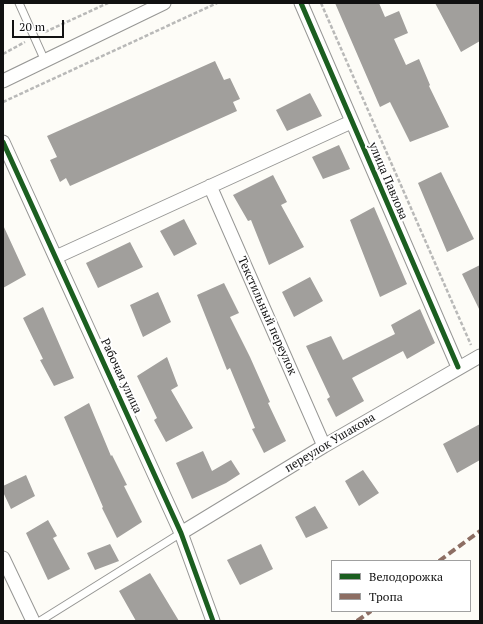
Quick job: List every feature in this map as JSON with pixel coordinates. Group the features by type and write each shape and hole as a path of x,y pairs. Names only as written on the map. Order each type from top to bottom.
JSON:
{"street":[{"path":"3,81 164,3"},
{"name":"улица Павлова","path":"301,3 351,122 458,367"},
{"path":"56,258 351,122"},
{"name":"Рабочая улица","path":"3,142 181,533 213,621"},
{"name":"Текстильный переулок","path":"210,186 324,446"},
{"name":"переулок Ушакова","path":"181,533 324,446 458,367 478,357"},
{"path":"3,558 33,621"}],"lane":[{"path":"19,3 45,61"},
{"path":"40,621 181,533"}],"path":[{"path":"3,54 34,37 108,3"},
{"path":"3,102 217,3"},
{"path":"321,3 478,357"}],"building":[{"path":"335,3 379,3 385,17 399,11 408,33 394,39 406,65 419,59 430,85 429,86 449,127 410,142 390,102 380,107"},
{"path":"435,3 480,3 480,41 461,52"},
{"path":"215,61 224,80 230,78 240,99 233,102 237,111 70,186 66,178 60,182 50,160 57,157 47,136"},
{"path":"310,93 322,116 287,131 276,110"},
{"path":"339,145 350,169 323,179 312,157"},
{"path":"441,172 474,239 447,252 418,183"},
{"path":"273,175 287,202 281,205 304,247 269,265 251,220 248,221 233,195"},
{"path":"374,207 407,284 380,297 350,220"},
{"path":"184,219 197,244 174,256 160,231"},
{"path":"3,225 26,275 3,288"},
{"path":"130,242 143,267 98,288 86,263"},
{"path":"480,265 480,311 462,274"},
{"path":"310,277 323,301 294,317 282,292"},
{"path":"224,283 239,313 230,317 250,357 270,402 268,403 286,441 264,453 252,429 255,428 230,368 227,370 197,295"},
{"path":"158,292 171,322 143,337 130,305"},
{"path":"43,307 74,378 54,386 40,360 43,359 23,318"},
{"path":"420,309 435,343 407,359 403,351 352,378 364,401 336,417 327,399 330,397 306,346 331,336 343,360 395,334 391,325"},
{"path":"167,357 178,386 171,390 193,428 166,442 154,420 157,418 137,376"},
{"path":"89,403 111,456 112,455 127,485 124,486 142,522 117,538 102,508 103,507 64,417"},
{"path":"480,424 480,460 457,473 443,444"},
{"path":"203,451 212,471 231,460 240,474 226,483 192,499 176,463"},
{"path":"363,470 379,493 359,506 345,481"},
{"path":"26,475 35,496 11,509 3,492 3,486"},
{"path":"315,506 328,528 306,538 295,517"},
{"path":"48,520 57,536 53,538 70,569 48,580 26,533"},
{"path":"110,544 119,561 95,570 87,553"},
{"path":"261,544 273,569 240,585 227,560"},
{"path":"150,573 179,621 136,621 119,591"}],"marked path":[{"path":"440,560 480,531"},
{"path":"357,621 370,612"}],"cycle path":[{"path":"301,3 458,367"},
{"path":"3,142 181,533 213,621"}]}
